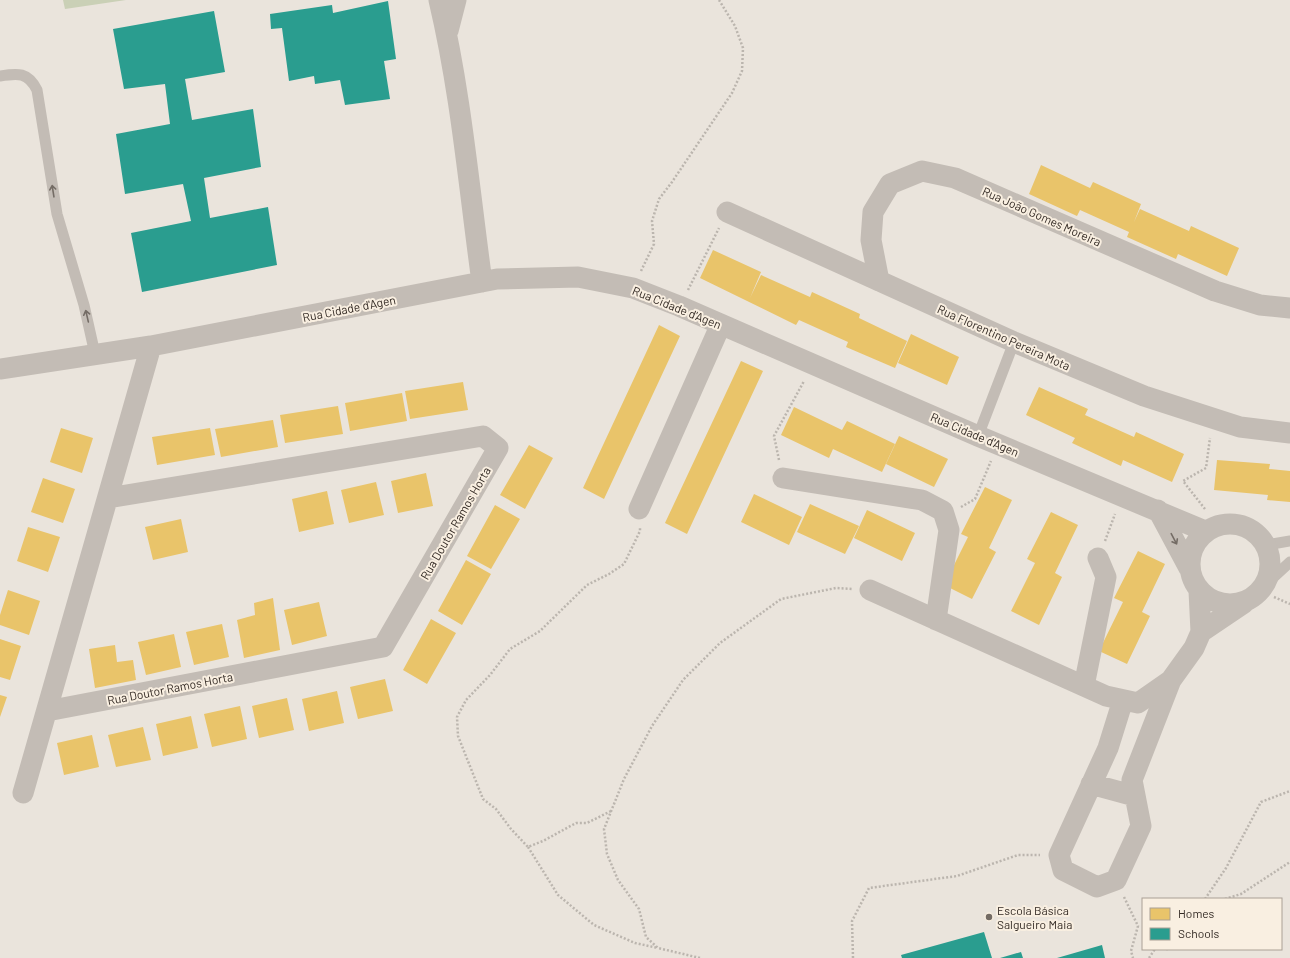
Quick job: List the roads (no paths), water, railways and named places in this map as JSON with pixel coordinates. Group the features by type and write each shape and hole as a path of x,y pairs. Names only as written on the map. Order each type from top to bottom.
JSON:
{"street":[{"path":"439,0 447,34 464,143 482,282"},
{"path":"447,34 456,0"},
{"name":"Rua João Gomes Moreira","path":"879,281 871,240 873,212 890,184 922,171 954,178 1215,291 1260,305 1290,308"},
{"name":"Rua Florentino Pereira Mota","path":"727,212 1014,342 1144,396 1240,427 1290,433"},
{"name":"Rua Cidade d'Agen","path":"0,369 151,346 497,279 578,277 633,288 679,306 978,436 1122,496 1211,528"},
{"path":"639,509 721,324"},
{"path":"23,793 151,346"},
{"name":"Rua Doutor Ramos Horta","path":"47,711 383,647 498,448 483,436 108,498"},
{"path":"783,478 922,500 943,511 949,530 936,620"},
{"path":"1158,510 1189,568 1192,580 1199,591 1209,599 1221,604 1245,602"},
{"path":"1189,568 1190,554 1196,542 1211,528 1232,523 1245,526 1257,534 1266,545 1270,559 1270,573 1264,586 1256,595 1201,632"},
{"path":"1084,686 1106,578 1098,558"},
{"path":"870,590 1106,696 1138,703 1171,680"},
{"path":"1123,700 1108,748 1059,855 1063,870 1097,887 1116,880 1141,826 1132,780 1171,680 1194,648 1201,632 1199,591"},
{"path":"1092,784 1135,796"}],"lane":[{"path":"0,76 18,73 32,80 37,90 57,214 84,305 96,354"},
{"path":"978,436 1014,342"},
{"path":"1266,545 1290,541"},
{"path":"1264,586 1290,562"}],"place":[{"name":"Escola Básica Salgueiro Maia","path":"989,917"}]}
